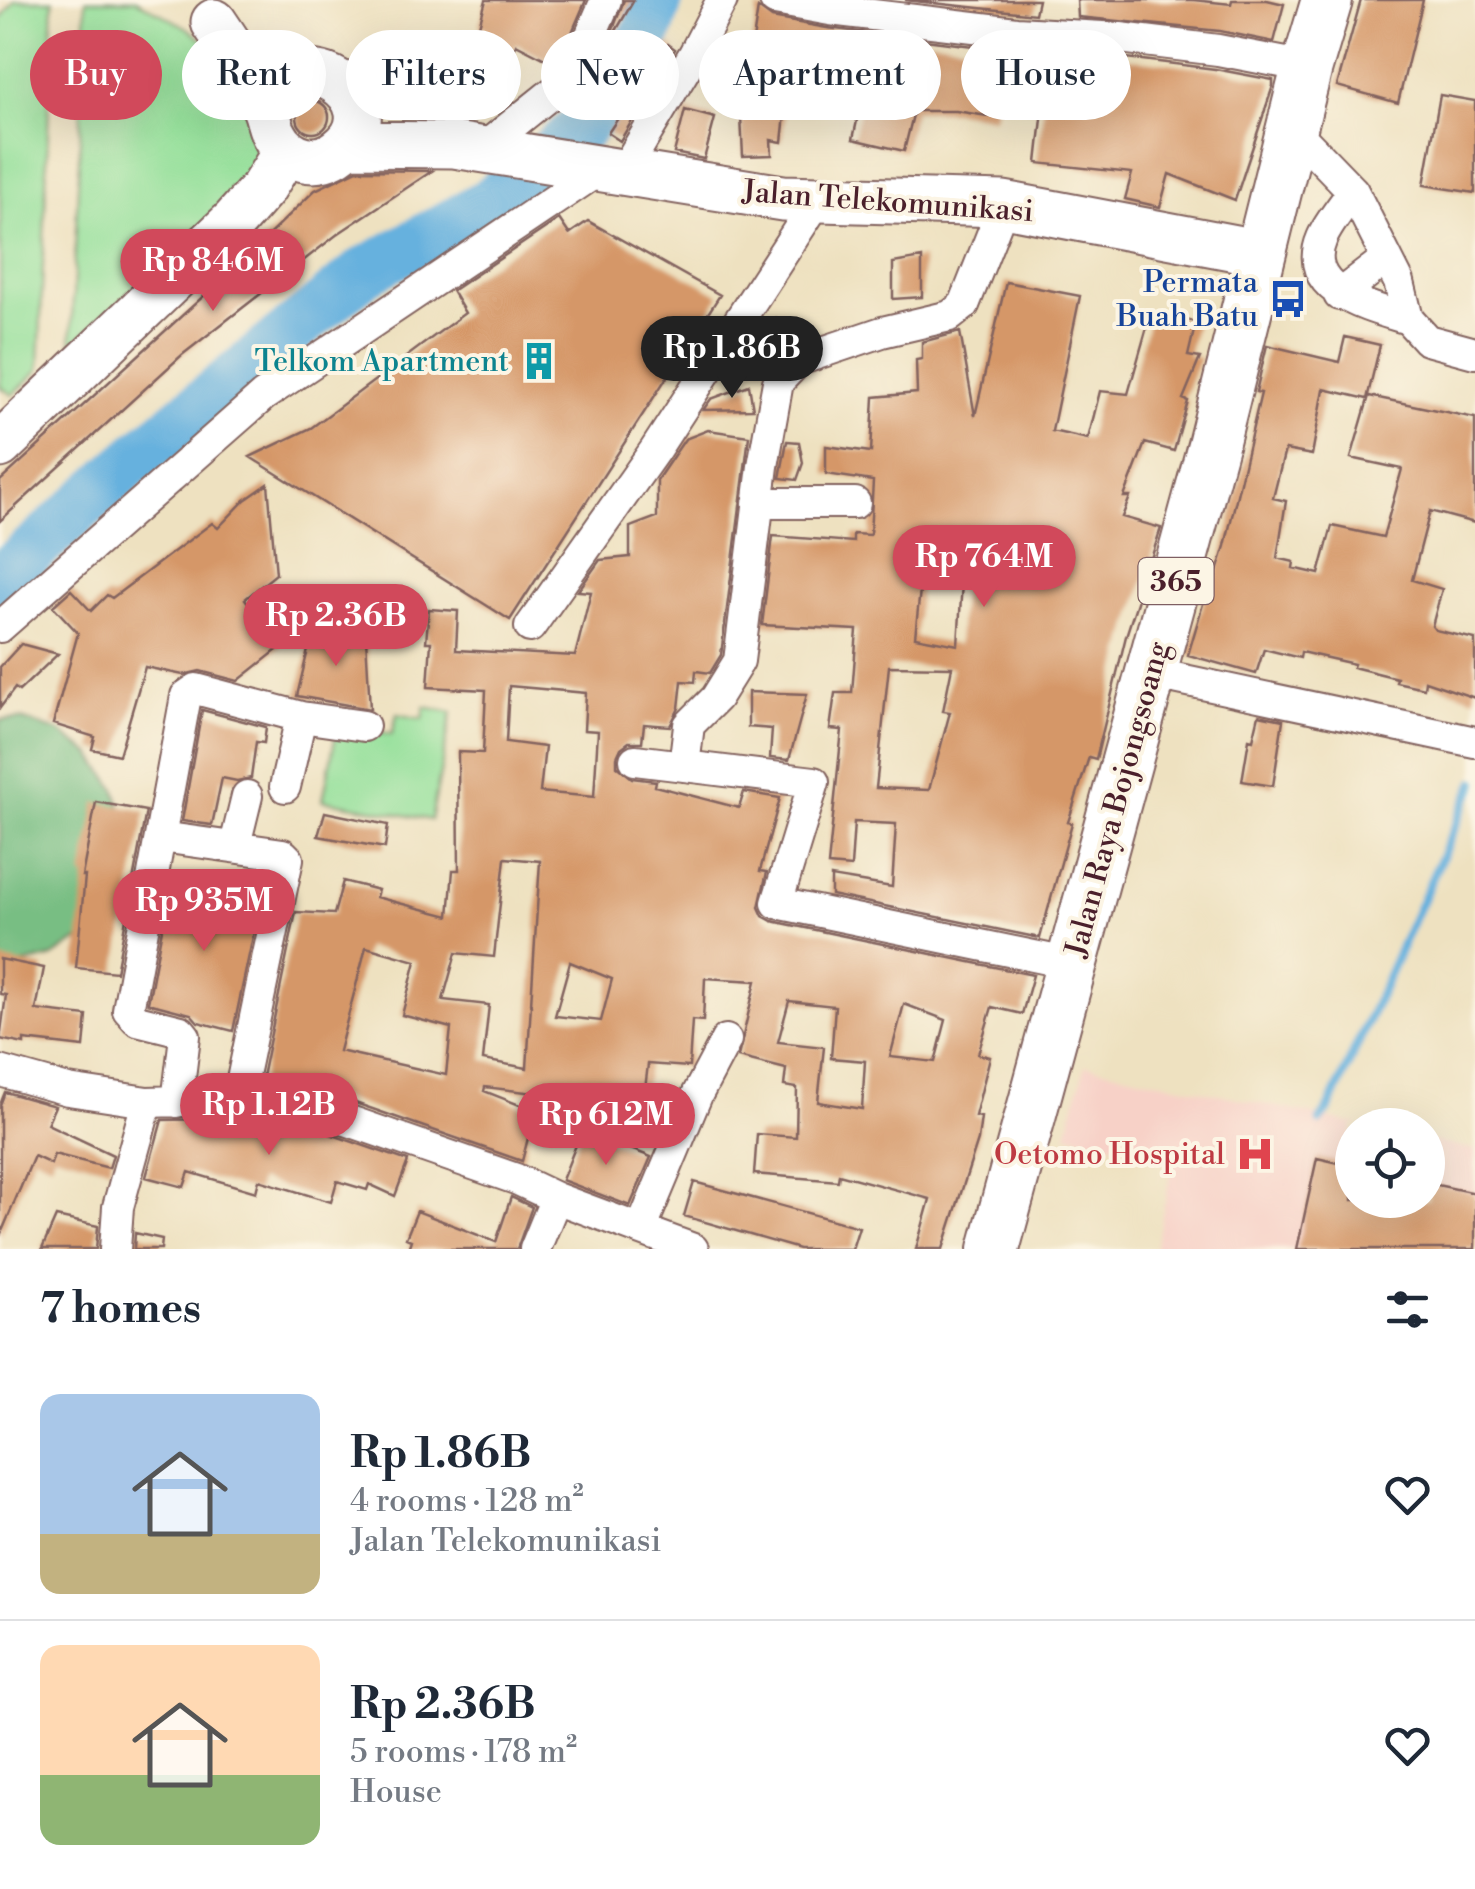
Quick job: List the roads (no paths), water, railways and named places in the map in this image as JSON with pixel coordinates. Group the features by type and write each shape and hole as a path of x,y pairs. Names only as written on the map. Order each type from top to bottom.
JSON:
{"main road":[{"name":"Jalan Raya Bojongsoang","path":"994,1249 1151,673 1327,0"}],"street":[{"path":"483,151 557,89 582,52 606,0"},
{"path":"0,627 263,396 602,168 694,54 722,0"},
{"path":"775,0 998,30 1140,40 1307,67"},
{"path":"200,11 254,84 314,135"},
{"name":"Jalan Telekomunikasi","path":"200,11 230,30"},
{"name":"Jalan Telekomunikasi","path":"326,76 347,88 326,118"},
{"path":"302,120 314,135"},
{"name":"Jalan Telekomunikasi","path":"325,120 314,135 483,151 817,201 1004,204 1262,254"},
{"path":"1292,128 1353,191 1399,282 1408,320"},
{"path":"0,446 234,221 314,135"},
{"path":"1353,191 1322,238 1318,255 1322,273 1340,295 1408,320 1427,340 1475,353"},
{"path":"530,627 654,450 817,201"},
{"path":"684,766 689,725 716,698 739,660 778,382 799,360 882,332 950,316 964,305 1004,204"},
{"path":"1340,295 1386,258"},
{"path":"758,503 855,503"},
{"path":"1151,673 1474,742"},
{"path":"115,1249 118,1208 186,1036 181,1030 137,1020 128,1010 190,691 196,689 301,717 364,726"},
{"path":"285,787 301,717"},
{"path":"635,760 814,782 777,903 1072,964"},
{"path":"235,845 247,796"},
{"path":"161,838 235,845 283,854 288,859 238,1099"},
{"path":"641,1229 697,1095 726,1040"},
{"path":"0,1071 68,1090 162,1102 238,1099 290,1105 335,1116 516,1179 556,1198 694,1249"},
{"path":"535,1249 556,1198"}],"waterway":[{"path":"0,579 142,453 364,272 490,202 582,128 647,33 658,0"},
{"path":"1320,1121 1475,782"}],"place":[{"name":"Permata Buah Batu","path":"1288,299"},
{"name":"Telkom Apartment","path":"539,361"},
{"name":"Oetomo Hospital","path":"1255,1154"}]}
